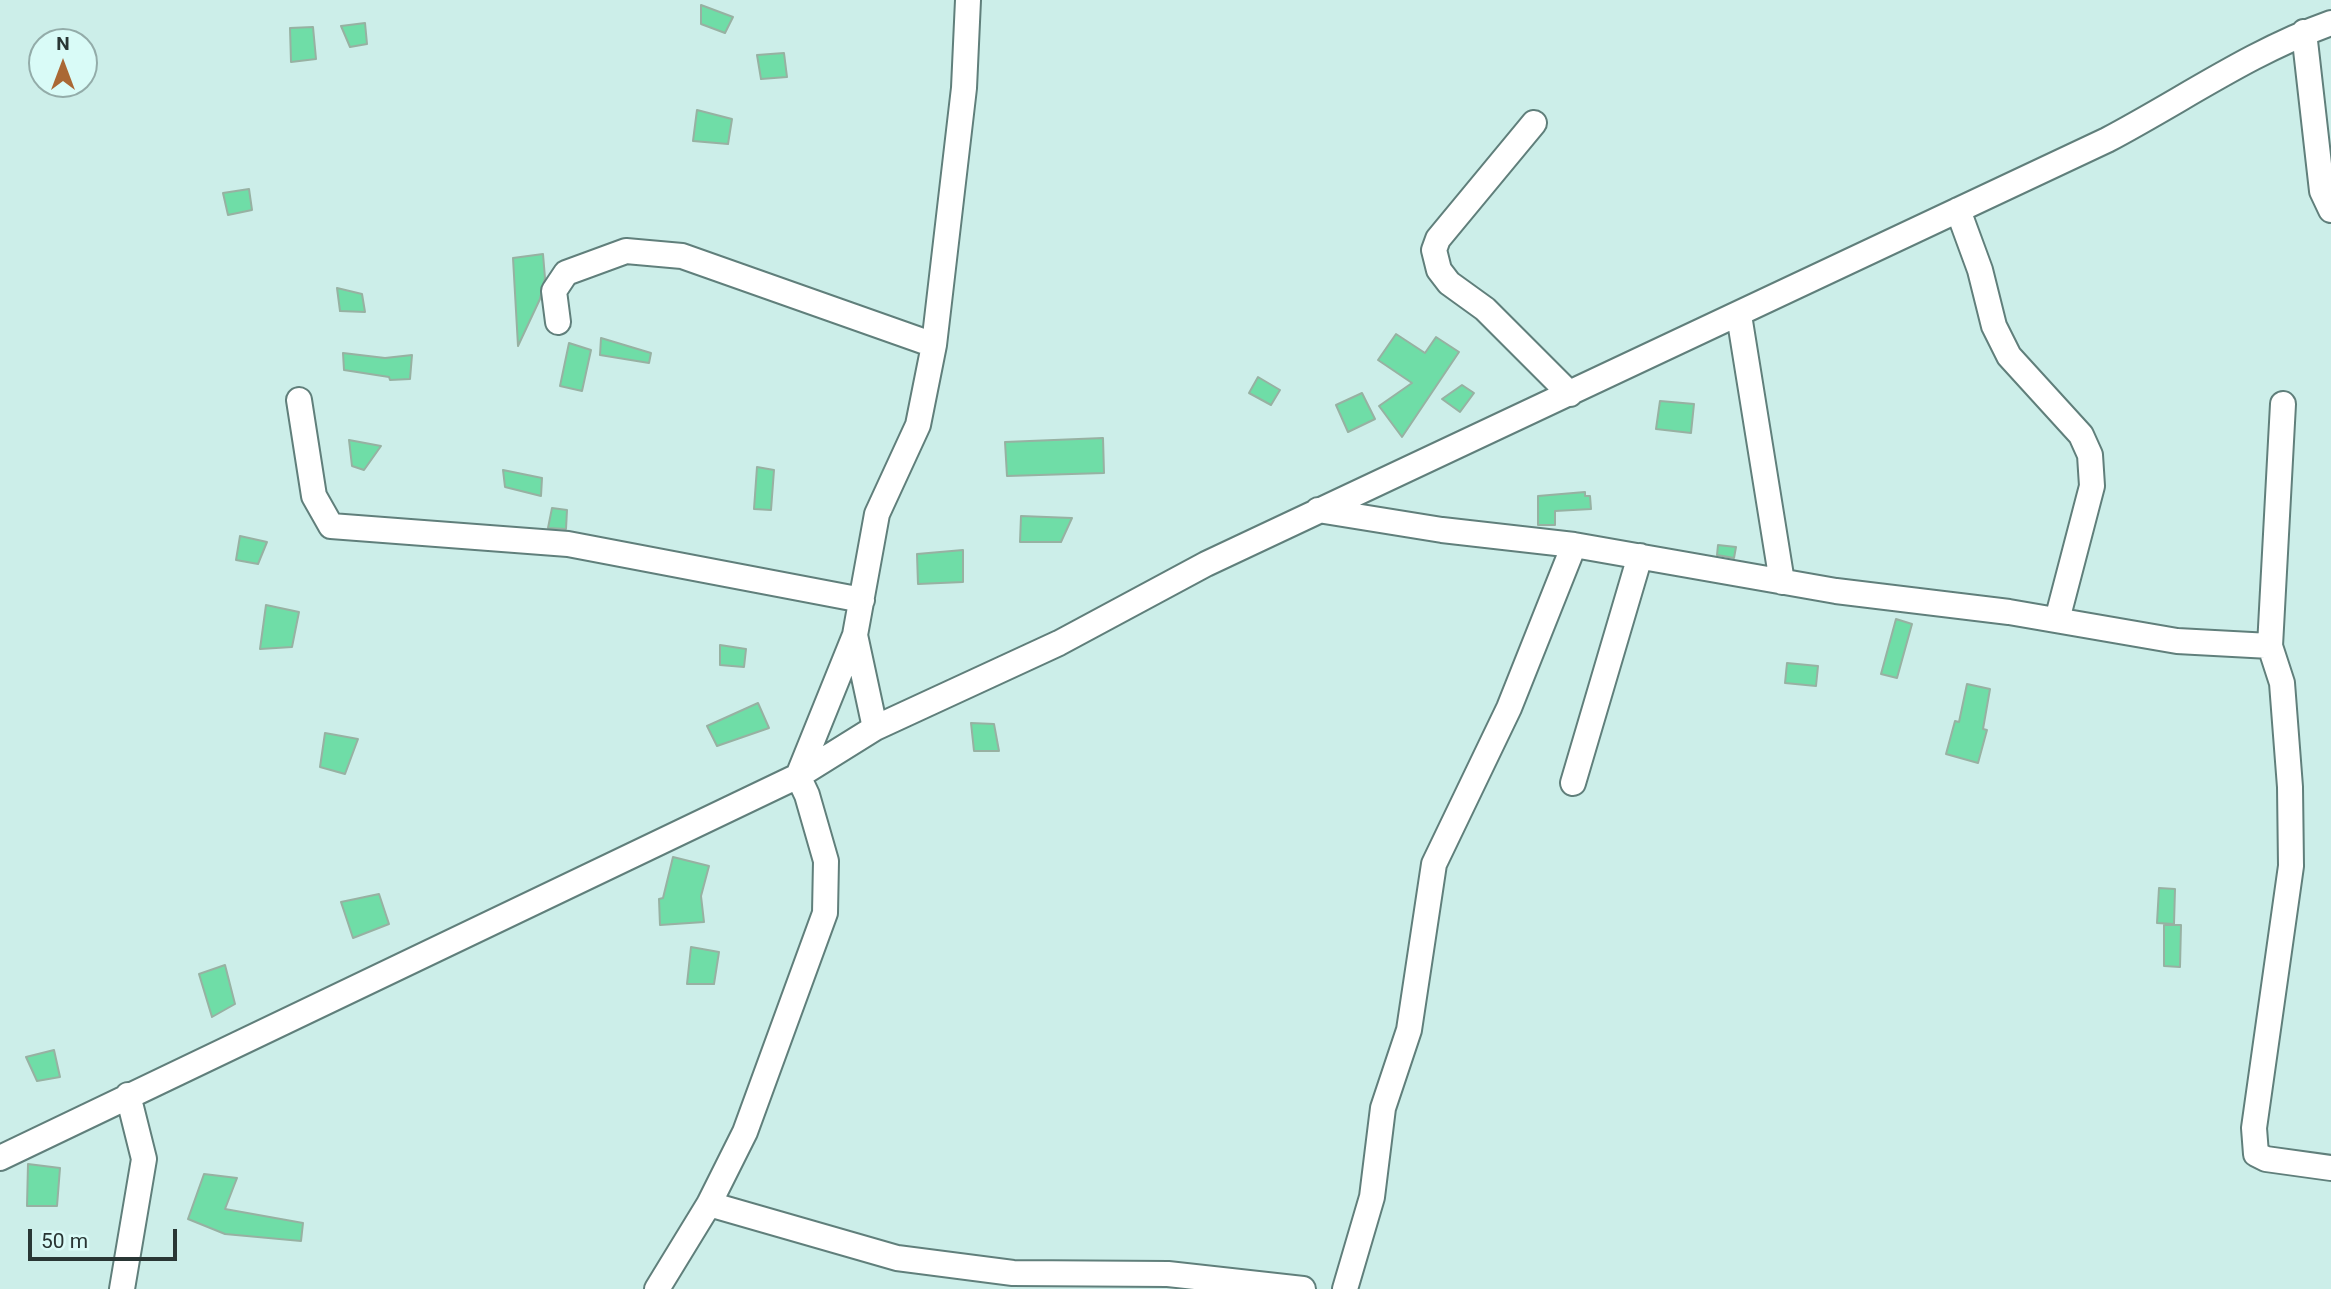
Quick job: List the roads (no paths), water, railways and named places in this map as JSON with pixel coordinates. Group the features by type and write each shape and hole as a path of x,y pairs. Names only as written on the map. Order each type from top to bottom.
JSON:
{"street":[{"path":"657,1289 709,1204 745,1132 825,913 826,861 807,795 798,776 855,635 877,514 918,425 934,345 964,88 968,0"},
{"path":"0,1158 798,776 875,728 1059,643 1206,564 1739,315 2107,139 2304,32 2331,23"},
{"path":"2304,32 2322,191 2331,210"},
{"path":"1534,123 1438,239 1434,250 1439,270 1449,283 1485,309 1570,394"},
{"path":"1958,211 1980,270 1994,326 2009,356 2081,435 2090,455 2092,486 2057,620"},
{"path":"558,322 554,291 566,273 626,251 682,256 934,345"},
{"path":"1739,315 1782,582"},
{"path":"299,400 314,496 331,526 569,544 862,600"},
{"path":"2283,404 2270,646 2282,683 2290,787 2291,866 2254,1128 2256,1154 2285,1163 2331,1168"},
{"path":"1318,510 1442,530 1574,545 1782,582 2057,620 2176,641 2270,646"},
{"path":"1345,1289 1372,1197 1383,1108 1409,1030 1434,864 1510,708 1574,545"},
{"path":"1573,783 1640,556"},
{"path":"855,635 875,728"},
{"path":"122,1289 144,1159 128,1095"},
{"path":"709,1204 897,1258 1013,1273 1168,1275 1303,1289"}]}
